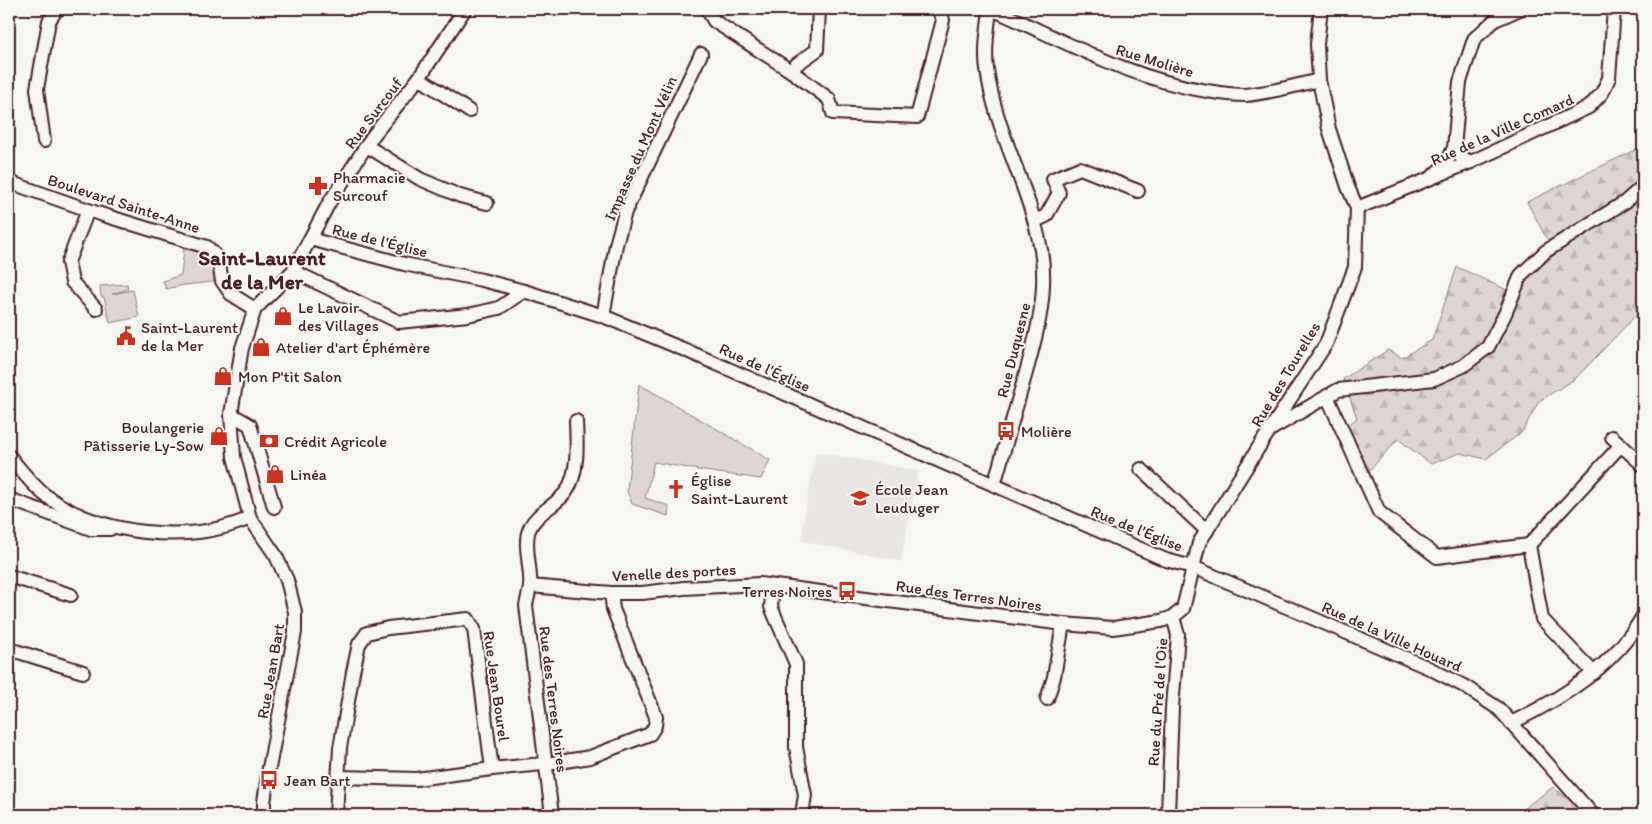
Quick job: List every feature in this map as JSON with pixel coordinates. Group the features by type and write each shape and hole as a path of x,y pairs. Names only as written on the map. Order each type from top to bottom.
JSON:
{"street":[{"path":"44,141 38,89 49,21 57,9"},
{"name":"Rue Surcouf","path":"310,239 329,203 367,146 419,78 465,9"},
{"path":"707,9 714,21 791,71 829,99 833,113 917,117 943,20 938,9"},
{"path":"791,71 797,64 817,50 819,9"},
{"name":"Rue Molière","path":"990,9 1100,59 1160,81 1191,89 1242,95 1271,92 1319,80"},
{"name":"Rue Duquesne","path":"990,9 986,45 987,67 992,96 1035,221 1042,252 1043,296 1036,340 994,485"},
{"name":"Rue des Tourelles","path":"1193,567 1200,543 1207,531 1326,344 1355,267 1357,208 1329,129 1319,80 1317,44 1321,9"},
{"path":"1428,180 1446,164 1454,148 1460,82 1474,39 1495,20 1520,9"},
{"name":"Rue de la Ville Comard","path":"1357,208 1471,162 1589,107 1602,93 1609,78 1614,9"},
{"name":"Impasse du Mont Vélin","path":"603,316 616,245 625,212 701,54"},
{"path":"419,78 469,111"},
{"path":"367,146 420,179 460,196 487,203"},
{"path":"1454,148 1461,157 1471,162"},
{"path":"1035,221 1046,216 1058,193 1053,179 1080,168 1138,191"},
{"name":"Boulevard Sainte-Anne","path":"9,182 88,210 207,247 218,258 222,281 231,294 255,309"},
{"path":"1271,429 1338,390 1434,379 1463,366 1488,347 1505,314 1521,275 1546,251 1625,202 1643,186"},
{"path":"88,210 68,262 72,282 96,309"},
{"name":"Rue de l'Église","path":"310,239 404,264 482,280 524,291 603,316 693,353 1166,560 1193,567"},
{"name":"Rue Jean Bart","path":"264,815 269,768 295,632 295,612 287,580 276,556 250,518 234,457 231,414 242,348 255,309 293,271 310,239"},
{"path":"293,271 399,322 468,315 499,308 524,291"},
{"path":"1327,396 1379,512 1437,557 1529,545 1616,441 1643,465"},
{"path":"231,414 250,425 274,507"},
{"name":"Rue des Terres Noires","path":"552,815 526,606 530,586 528,540 529,530 538,516 566,492 573,476 577,445 576,421"},
{"path":"9,456 44,494 66,508 89,518 113,525 141,532 186,534 223,528 250,518"},
{"path":"1141,469 1207,531"},
{"path":"9,499 92,529 109,530 113,525"},
{"path":"1529,545 1542,619 1594,674"},
{"name":"Rue du Pré de l'Oie","path":"1168,815 1172,707 1178,635 1173,617 1183,608 1193,567"},
{"name":"Rue de la Ville Houard","path":"1193,567 1429,668 1464,686 1499,708 1593,815"},
{"path":"9,576 71,595"},
{"path":"766,585 771,607 796,664 796,747 805,795 802,815"},
{"name":"Rue des Terres Noires","path":"766,585 1063,624 1113,628 1161,621 1173,617"},
{"name":"Venelle des portes","path":"530,586 611,593 642,593 684,588 766,585"},
{"path":"339,777 416,779 545,764 590,757 650,734 656,726 656,717 613,609 611,593"},
{"path":"1511,723 1563,695 1594,674 1633,633 1643,616"},
{"name":"Rue Jean Bourel","path":"336,815 340,748 359,644 367,633 388,628 468,619 474,629 492,769"},
{"path":"1047,699 1054,676 1063,624"},
{"path":"9,649 83,672"}],"shaded area":[{"name":"École Jean Leuduger","path":"816,452 918,471 901,561 802,541 804,517"}],"green space":[{"path":"1643,146 1643,295 1634,304 1638,313 1575,379 1539,401 1522,432 1486,459 1460,453 1431,464 1398,439 1368,472 1347,426 1357,418 1343,379 1388,350 1402,358 1432,340 1457,267 1520,296 1529,278 1555,254 1527,202"},
{"path":"184,249 208,256 216,279 213,282 166,289 163,281 181,275"},
{"path":"127,284 128,289 112,294 133,290 139,317 110,323 104,297 101,297 100,286"},
{"path":"639,384 770,460 761,479 654,462 645,498 669,506 668,516 632,504 627,491"},
{"path":"1553,787 1587,815 1515,815"}],"place":[{"name":"Pharmacie Surcouf","path":"318,186"},
{"name":"Le Lavoir des Villages","path":"283,316"},
{"name":"Saint-Laurent de la Mer","path":"126,336"},
{"name":"Atelier d'art Éphémère","path":"261,347"},
{"name":"Mon P'tit Salon","path":"223,376"},
{"name":"Molière","path":"1006,431"},
{"name":"Boulangerie Pâtisserie Ly-Sow","path":"219,436"},
{"name":"Crédit Agricole","path":"269,441"},
{"name":"Linéa","path":"275,474"},
{"name":"Église Saint-Laurent","path":"676,489"},
{"name":"École Jean Leuduger","path":"860,498"},
{"name":"Terres Noires","path":"847,591"},
{"name":"Jean Bart","path":"269,780"}],"district":[{"name":"Saint-Laurent de la Mer","path":"262,270"}]}
